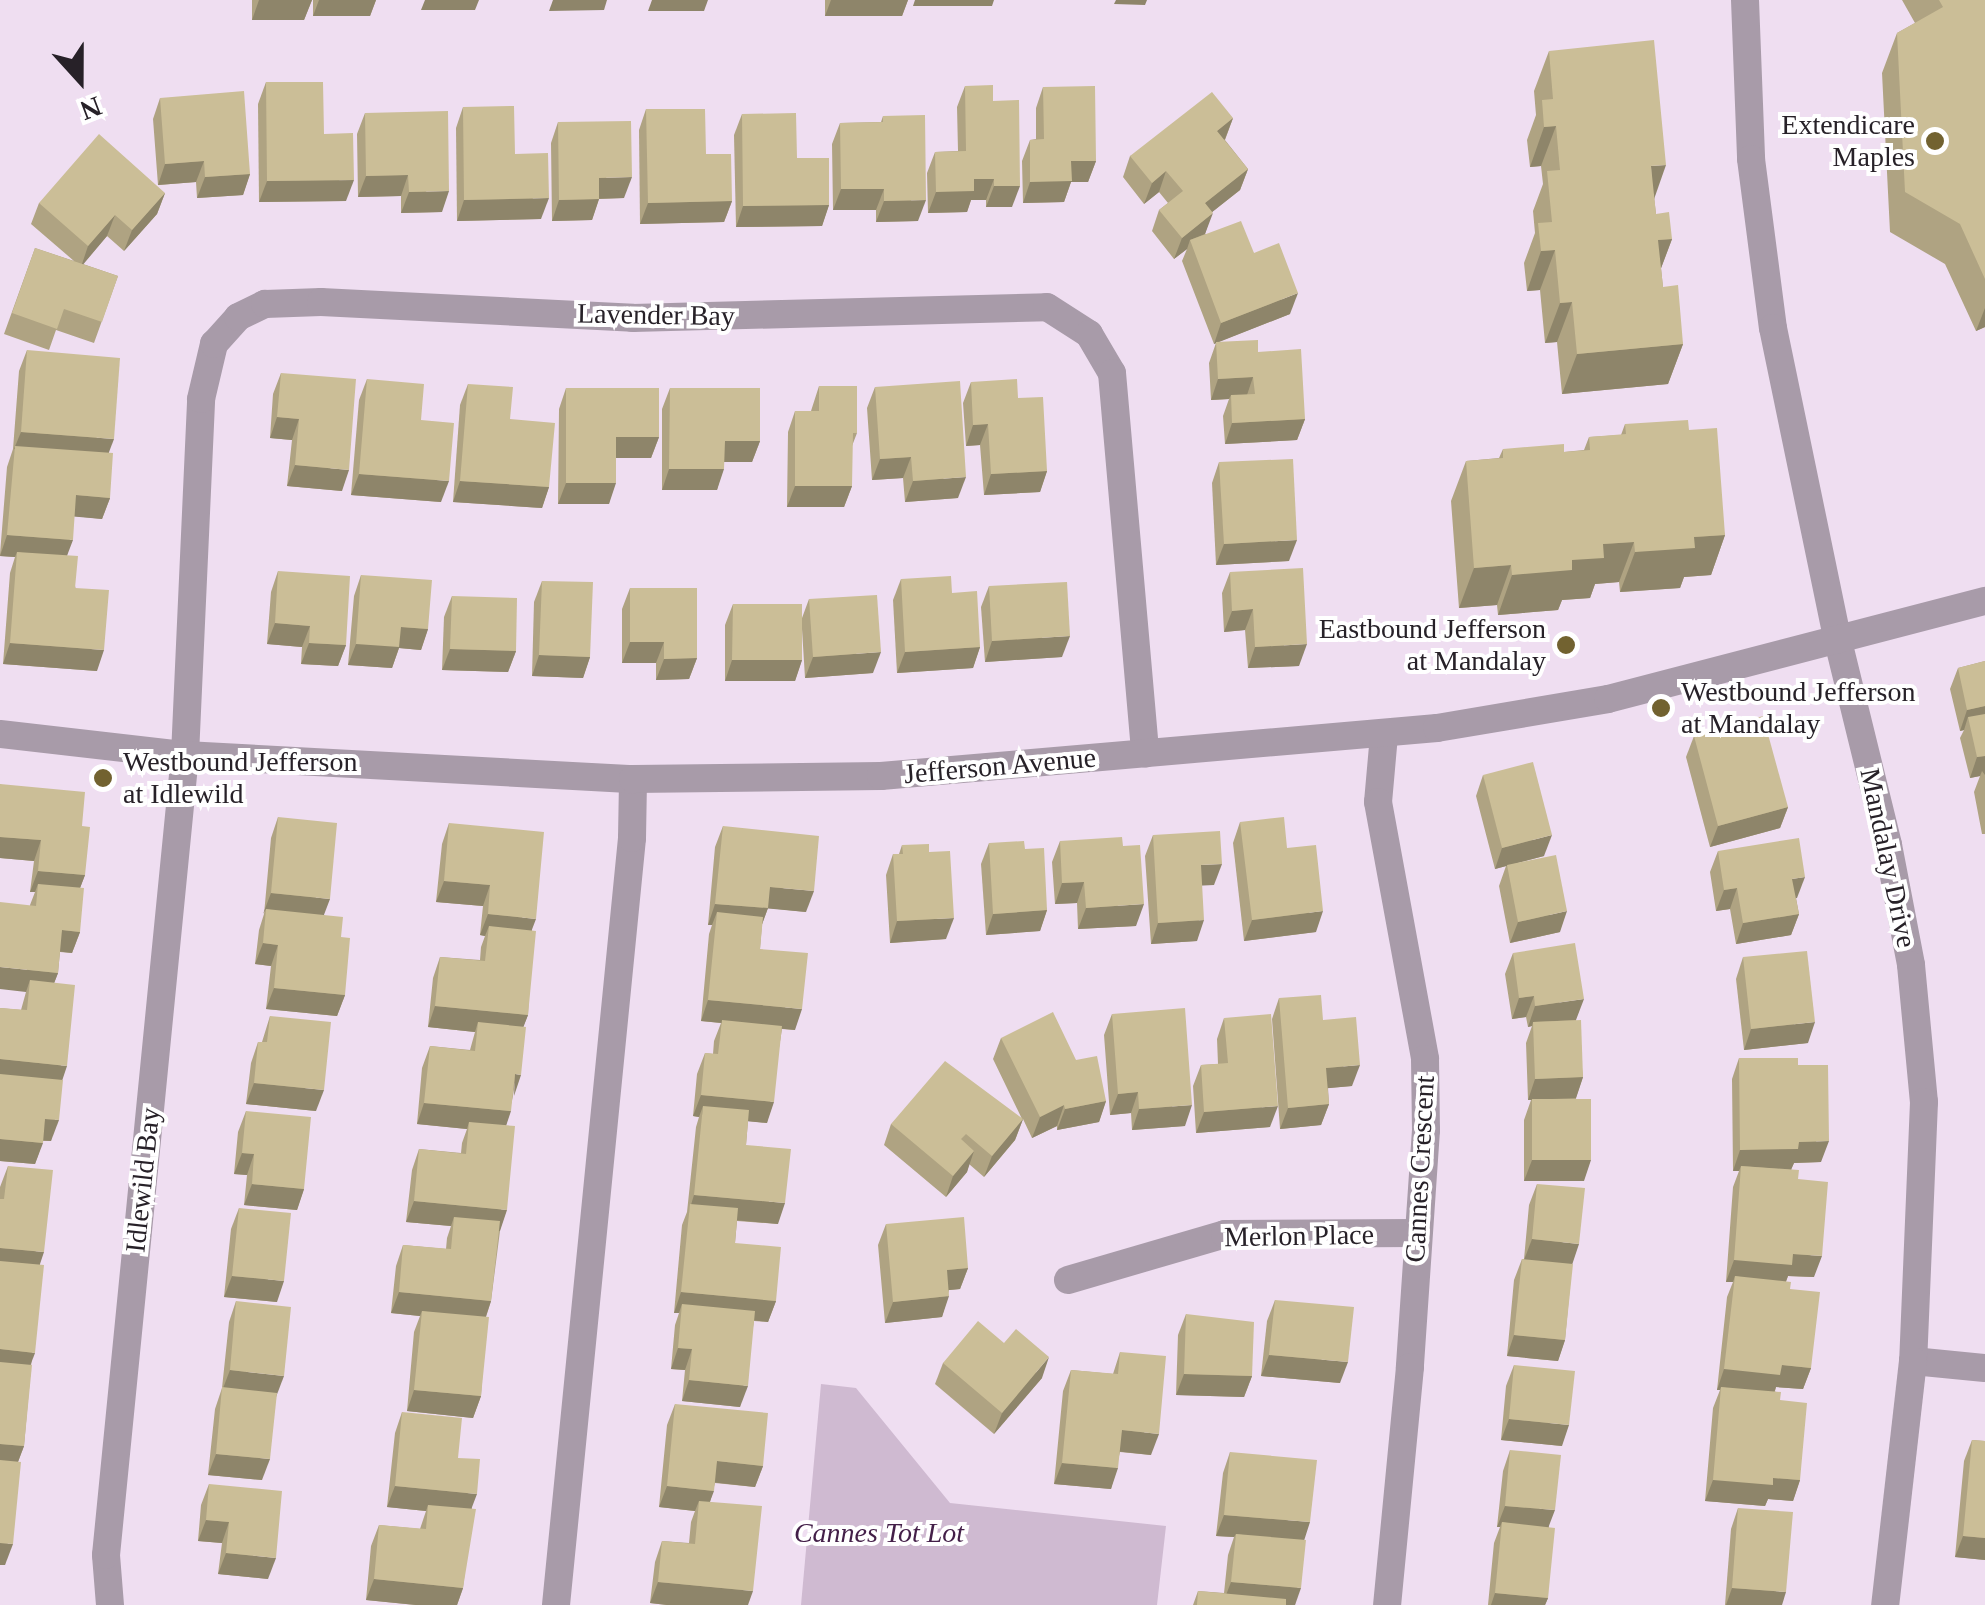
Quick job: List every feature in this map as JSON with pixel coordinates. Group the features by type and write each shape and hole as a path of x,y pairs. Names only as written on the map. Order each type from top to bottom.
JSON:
{"street":[{"name":"Mandalay Drive","path":"1745,0 1751,159 1766,277 1838,640 1888,845 1911,965 1924,1102 1914,1361 1886,1605"},
{"name":"Lavender Bay","path":"186,755 205,374 214,344 238,317 266,304 321,302 633,318 1047,307 1089,334 1112,372 1145,754"},
{"name":"Jefferson Avenue","path":"0,734 186,755 633,779 881,776 1384,735 1608,699 1985,600"},
{"name":"Cannes Crescent","path":"1384,735 1378,802 1425,1059 1426,1130 1410,1367 1387,1605"},
{"name":"Idlewild Bay","path":"110,1605 106,1554 186,755"},
{"path":"556,1605 632,838 633,779"},
{"name":"Merlon Place","path":"1068,1280 1224,1234 1417,1233"},
{"path":"1914,1361 1985,1368"}],"green space":[{"name":"Cannes Tot Lot","path":"821,1384 856,1388 950,1503 1166,1526 1157,1605 801,1605"}],"building":[{"name":"Extendicare Maples","path":"1939,0 1985,0 1985,279 1960,224 1905,192 1897,33 1943,7"},
{"path":"1654,40 1666,165 1651,166 1656,214 1669,212 1672,239 1658,240 1663,287 1678,285 1683,344 1577,354 1572,302 1560,303 1555,250 1541,251 1538,223 1552,222 1547,171 1560,170 1556,126 1544,127 1542,100 1553,99 1549,51"},
{"path":"266,82 323,82 324,134 353,133 354,180 267,181"},
{"path":"993,85 993,101 1019,100 1020,186 994,186 994,179 974,179 974,191 936,192 935,152 966,151 965,86"},
{"path":"1095,86 1096,161 1071,161 1072,181 1030,182 1030,140 1044,139 1043,87"},
{"path":"244,91 250,174 205,177 204,161 165,164 160,98"},
{"path":"1212,92 1233,118 1217,131 1248,169 1205,203 1213,213 1182,238 1159,210 1183,191 1166,171 1152,183 1130,156"},
{"path":"514,106 515,154 548,153 549,198 464,200 463,107"},
{"path":"646,109 705,109 706,154 731,154 732,201 648,203"},
{"path":"448,111 449,191 409,192 408,175 366,176 365,113"},
{"path":"796,113 797,158 829,158 829,205 743,206 742,114"},
{"path":"925,115 926,200 884,201 884,189 841,189 840,123 883,122 883,116"},
{"path":"631,121 632,177 599,178 599,199 559,200 558,122"},
{"path":"99,134 165,193 132,230 115,215 88,246 39,203"},
{"path":"1241,221 1254,253 1279,243 1298,293 1221,323 1190,240"},
{"path":"35,248 118,276 102,322 64,309 57,329 12,313"},
{"path":"1258,340 1258,352 1301,349 1305,419 1232,423 1231,395 1255,394 1253,377 1218,379 1216,342"},
{"path":"27,350 120,358 114,439 21,432"},
{"path":"281,373 356,379 349,470 295,465 299,419 277,417"},
{"path":"367,379 424,384 421,420 454,423 449,481 359,474"},
{"path":"1017,379 1018,398 1043,397 1047,471 991,474 988,424 973,425 971,382"},
{"path":"960,381 966,477 913,481 911,457 880,459 875,387"},
{"path":"468,384 513,387 510,419 555,423 549,487 460,481"},
{"path":"819,386 857,386 852,486 795,486 795,411 819,411"},
{"path":"566,388 659,388 659,437 616,437 616,483 566,483"},
{"path":"670,388 760,388 760,441 725,441 724,469 669,469"},
{"path":"1688,420 1689,430 1717,428 1725,535 1694,537 1695,548 1635,552 1634,542 1603,544 1604,558 1572,560 1572,570 1512,575 1511,565 1474,568 1466,461 1503,458 1503,449 1564,444 1564,452 1590,450 1589,437 1626,434 1625,424"},
{"path":"15,446 113,453 110,498 76,495 73,540 7,535"},
{"path":"1293,459 1297,540 1224,544 1219,462"},
{"path":"17,552 78,556 75,588 109,590 104,650 10,643"},
{"path":"1303,568 1307,644 1255,647 1253,609 1232,611 1230,572"},
{"path":"278,571 350,576 346,645 309,643 310,626 275,623"},
{"path":"361,575 432,580 428,629 401,627 399,647 356,644"},
{"path":"951,576 952,593 977,591 980,647 905,652 901,579"},
{"path":"542,581 593,582 590,657 539,655"},
{"path":"1067,582 1070,636 992,641 989,586"},
{"path":"630,588 697,588 697,658 664,659 664,642 630,642"},
{"path":"877,595 881,652 813,657 809,599"},
{"path":"452,596 517,598 516,651 450,649"},
{"path":"733,604 802,604 802,660 732,660"},
{"path":"1985,661 1985,706 1967,710 1958,668"},
{"path":"1985,714 1985,756 1977,757 1968,717"},
{"path":"1763,716 1788,807 1718,826 1694,736"},
{"path":"1533,762 1552,835 1502,848 1483,775"},
{"path":"0,784 85,792 82,826 90,827 85,875 38,871 41,840 0,837"},
{"path":"278,817 337,823 330,899 271,893"},
{"path":"1284,817 1287,848 1316,845 1323,911 1252,920 1240,822"},
{"path":"449,823 544,832 536,919 488,914 490,885 444,881"},
{"path":"723,826 819,836 814,891 770,887 768,908 715,904"},
{"path":"1220,831 1222,864 1201,865 1204,920 1158,923 1153,835"},
{"path":"1122,837 1123,846 1140,845 1144,904 1086,908 1084,882 1062,883 1060,841"},
{"path":"1799,838 1805,877 1792,879 1799,914 1743,923 1737,888 1724,890 1718,851"},
{"path":"1024,841 1025,849 1044,848 1047,910 993,914 989,843"},
{"path":"929,844 929,852 950,851 954,918 897,921 893,854 903,854 902,845"},
{"path":"1556,855 1567,911 1518,922 1507,865"},
{"path":"38,884 84,888 80,932 62,930 58,973 0,967 0,902 36,906"},
{"path":"266,909 343,917 341,937 350,938 345,995 274,988 278,945 263,943"},
{"path":"717,912 763,917 760,949 808,953 802,1009 708,1000"},
{"path":"489,926 536,931 528,1015 435,1006 440,957 485,961"},
{"path":"1575,943 1584,999 1535,1006 1534,996 1519,998 1513,953"},
{"path":"1807,951 1815,1022 1751,1029 1743,957"},
{"path":"30,980 75,985 67,1066 0,1059 0,1008 27,1010"},
{"path":"1321,995 1323,1020 1356,1017 1360,1065 1326,1068 1329,1104 1288,1108 1279,998"},
{"path":"1185,1008 1192,1105 1139,1109 1138,1092 1118,1094 1112,1014"},
{"path":"1053,1012 1076,1060 1097,1056 1106,1101 1065,1109 1064,1105 1040,1117 1001,1038"},
{"path":"1271,1014 1278,1106 1204,1112 1201,1065 1228,1063 1224,1018"},
{"path":"270,1016 331,1022 324,1090 254,1083 258,1042 267,1042"},
{"path":"722,1020 782,1026 774,1102 701,1095 705,1053 718,1054"},
{"path":"1581,1020 1583,1077 1535,1079 1533,1022"},
{"path":"478,1022 526,1027 521,1075 515,1074 511,1111 424,1103 430,1046 475,1051"},
{"path":"1739,1058 1798,1058 1798,1065 1828,1065 1829,1141 1799,1142 1798,1149 1740,1150"},
{"path":"945,1061 1023,1119 992,1156 966,1134 961,1139 974,1151 953,1176 891,1124"},
{"path":"0,1074 63,1080 59,1120 45,1119 43,1143 0,1139"},
{"path":"1532,1099 1591,1099 1591,1160 1532,1160"},
{"path":"703,1106 749,1110 746,1145 791,1149 785,1203 694,1195"},
{"path":"246,1111 311,1117 304,1189 252,1184 254,1154 242,1153"},
{"path":"469,1122 515,1126 507,1210 414,1201 419,1149 466,1154"},
{"path":"8,1166 53,1170 44,1252 0,1248 0,1199 4,1199"},
{"path":"1741,1166 1799,1170 1798,1179 1828,1182 1822,1256 1793,1254 1792,1265 1734,1260"},
{"path":"1537,1184 1585,1188 1579,1244 1532,1239"},
{"path":"690,1204 738,1208 735,1243 781,1247 776,1301 681,1292"},
{"path":"239,1208 291,1213 284,1281 232,1276"},
{"path":"454,1217 500,1221 491,1301 399,1292 403,1245 451,1249"},
{"path":"964,1217 968,1268 947,1270 949,1296 893,1302 886,1224"},
{"path":"1522,1259 1573,1264 1565,1340 1514,1335"},
{"path":"0,1261 44,1265 35,1353 0,1349"},
{"path":"1735,1276 1791,1282 1790,1289 1820,1292 1811,1368 1782,1365 1780,1375 1724,1369"},
{"path":"1275,1300 1354,1307 1348,1362 1269,1355"},
{"path":"236,1301 291,1307 284,1376 230,1370"},
{"path":"682,1304 755,1311 748,1386 689,1380 692,1349 678,1348"},
{"path":"422,1311 489,1317 481,1396 414,1390"},
{"path":"1186,1314 1254,1322 1252,1376 1184,1374"},
{"path":"978,1321 1004,1343 1016,1329 1049,1357 1002,1413 943,1363"},
{"path":"1120,1352 1166,1356 1159,1434 1122,1430 1118,1468 1062,1463 1071,1370 1118,1374"},
{"path":"0,1362 32,1365 24,1446 0,1444"},
{"path":"1514,1365 1575,1371 1569,1425 1509,1419"},
{"path":"222,1387 277,1393 270,1459 216,1454"},
{"path":"1721,1387 1781,1392 1780,1400 1807,1403 1800,1480 1773,1478 1773,1485 1713,1480"},
{"path":"675,1404 768,1413 763,1466 717,1461 714,1491 667,1486"},
{"path":"402,1412 462,1418 458,1458 480,1459 477,1494 395,1486"},
{"path":"1972,1440 1985,1441 1985,1538 1963,1536"},
{"path":"1510,1450 1561,1455 1555,1510 1505,1506"},
{"path":"1230,1452 1317,1460 1310,1522 1224,1515"},
{"path":"0,1460 21,1462 13,1544 0,1543"},
{"path":"209,1484 282,1491 276,1558 226,1553 229,1522 206,1520"},
{"path":"699,1501 762,1506 753,1591 658,1582 662,1541 695,1544"},
{"path":"428,1505 476,1509 463,1588 374,1579 379,1525 426,1529"},
{"path":"1738,1508 1793,1512 1786,1592 1732,1588"},
{"path":"1502,1522 1555,1528 1548,1598 1495,1593"},
{"path":"1236,1534 1306,1540 1301,1588 1231,1582"},
{"path":"1198,1591 1286,1599 1286,1605 1197,1605"}],"place":[{"name":"Extendicare Maples","path":"1935,141"},
{"name":"Eastbound Jefferson at Mandalay","path":"1566,645"},
{"name":"Westbound Jefferson at Mandalay","path":"1661,708"},
{"name":"Westbound Jefferson at Idlewild","path":"103,778"}]}
